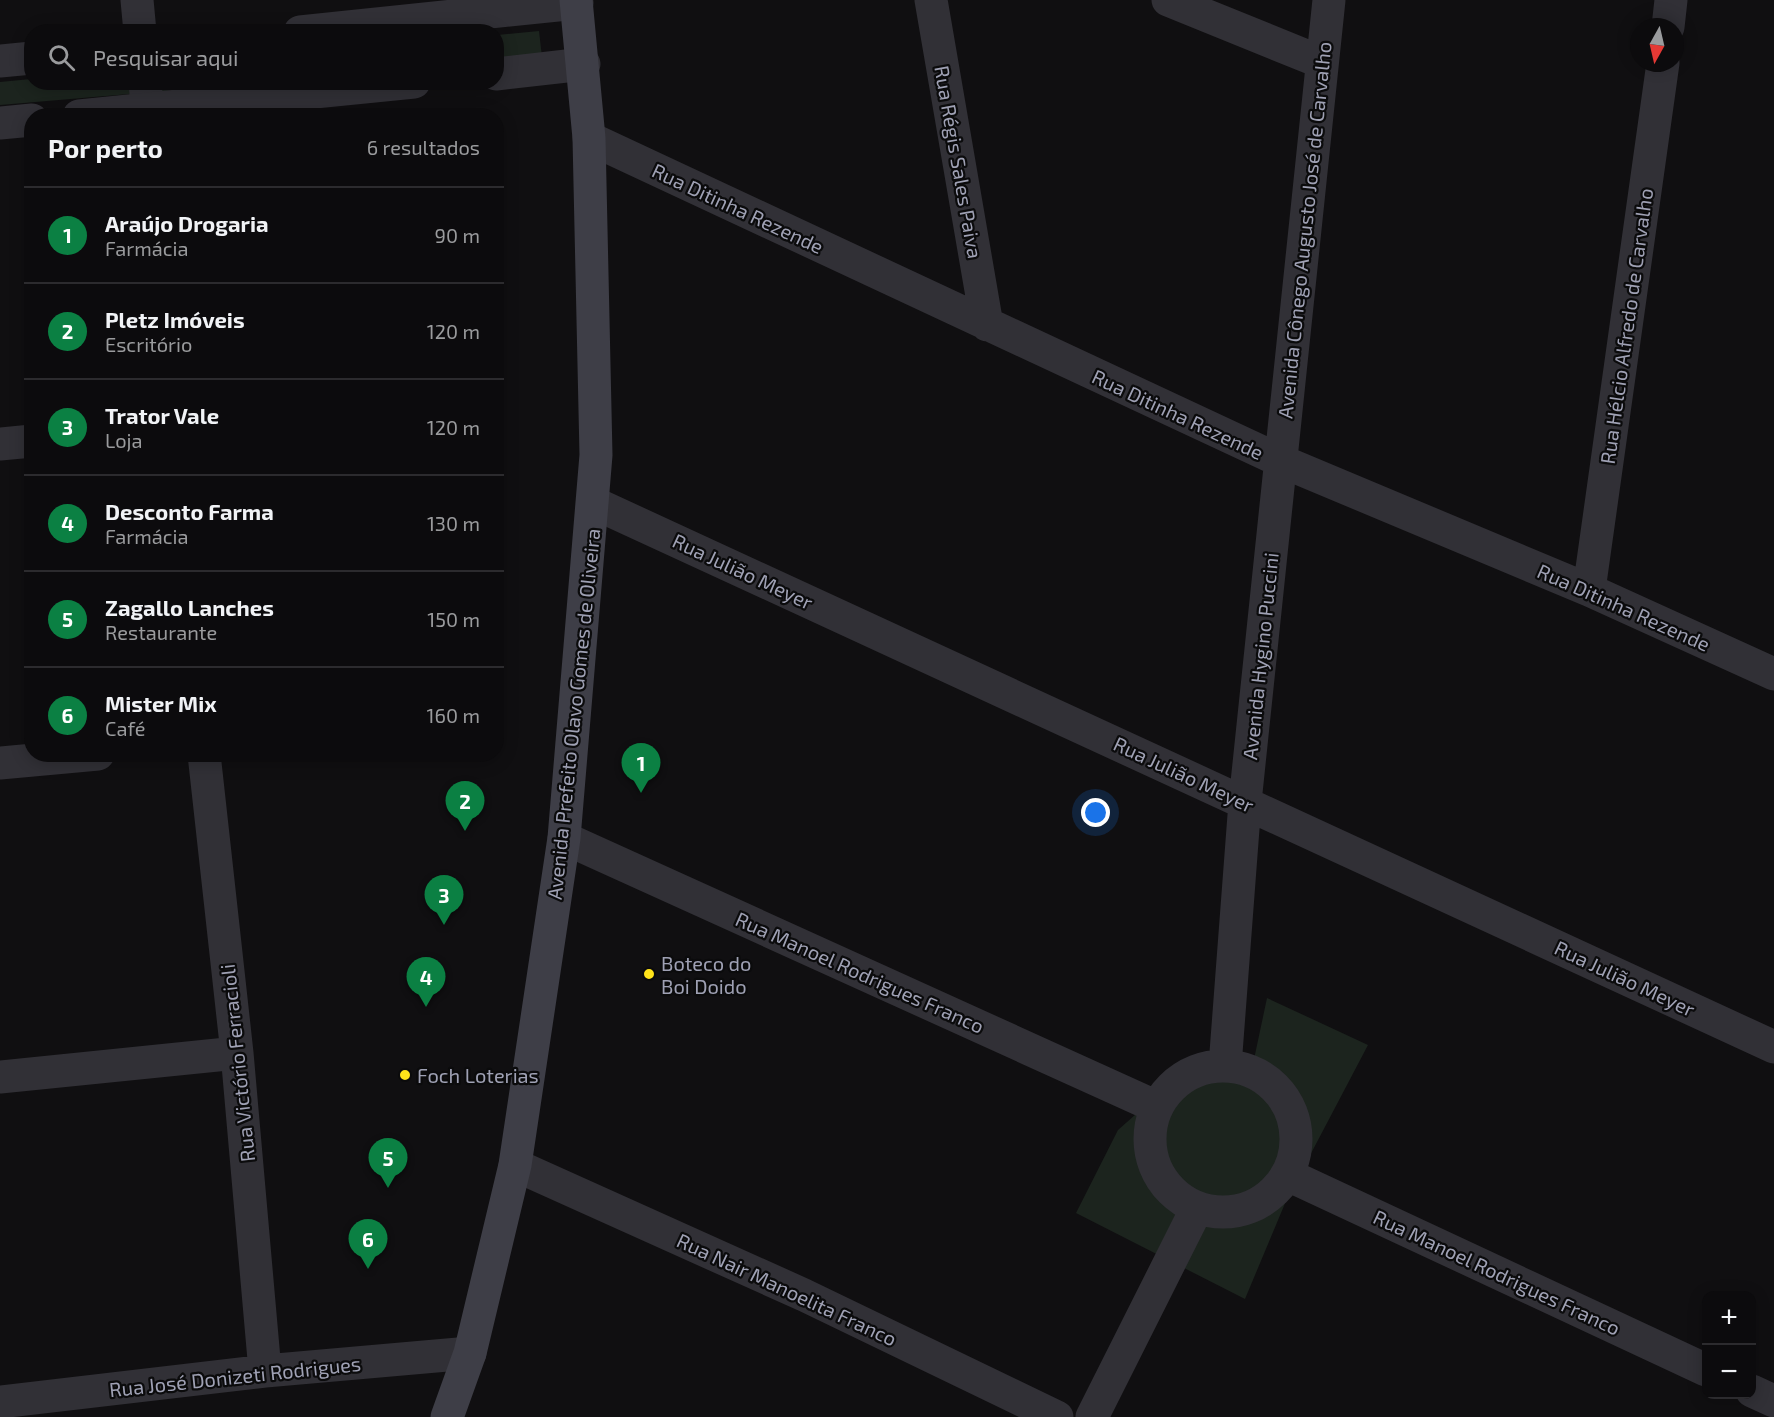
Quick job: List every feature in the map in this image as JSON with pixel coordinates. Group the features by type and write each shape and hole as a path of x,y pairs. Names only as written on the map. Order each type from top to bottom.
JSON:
{"main road":[{"name":"Avenida Prefeito Olavo Gomes de Oliveira","path":"447,1417 470,1353 515,1165 564,838 594,503 596,455 589,138 577,2"}],"street":[{"path":"137,0 139,24"},
{"name":"Rua Régis Sales Paiva","path":"931,0 987,325"},
{"path":"1168,0 1321,62"},
{"name":"Avenida Cônego Augusto José de Carvalho","path":"1281,461 1329,0"},
{"path":"1669,18 1671,0"},
{"path":"374,24 577,2"},
{"path":"0,61 24,59"},
{"path":"504,73 584,64"},
{"name":"Rua Hélcio Alfredo de Carvalho","path":"1588,590 1662,72"},
{"path":"118,108 147,102 307,90"},
{"path":"0,123 24,121"},
{"name":"Rua Ditinha Rezende","path":"589,138 1281,461 1588,590 1774,674"},
{"path":"0,444 24,442"},
{"name":"Avenida Hygino Puccini","path":"1225,1066 1245,802 1281,461"},
{"name":"Rua Julião Meyer","path":"594,503 1774,1047"},
{"path":"0,764 24,762"},
{"name":"Rua Victório Ferracioli","path":"205,762 237,1053 265,1371"},
{"name":"Rua Manoel Rodrigues Franco","path":"564,838 1156,1107"},
{"path":"0,1077 237,1053"},
{"path":"1225,1066 1246,1069 1265,1079 1281,1094 1296,1133 1295,1154 1288,1175 1275,1191 1258,1204 1239,1211 1218,1212 1197,1208 1176,1196 1160,1178 1150,1155 1149,1130 1156,1107 1173,1085 1197,1070 1225,1066"},
{"name":"Rua Nair Manoelita Franco","path":"515,1165 804,1295 1057,1417"},
{"name":"Rua Manoel Rodrigues Franco","path":"1288,1175 1702,1368"},
{"path":"1092,1417 1197,1208"},
{"name":"Rua José Donizeti Rodrigues","path":"0,1402 265,1371 470,1353"},
{"path":"1756,1393 1774,1401"}],"shaded area":[{"path":"539,31 542,57 504,60 504,34"},
{"path":"24,80 24,90 176,90 0,105 0,82"},
{"path":"1267,998 1368,1045 1286,1201 1245,1299 1076,1213 1118,1130 1153,1099 1198,1066 1225,1062 1253,1064"}],"place":[{"name":"Araújo Drogaria","path":"641,793"},
{"name":"Pletz Imóveis","path":"465,831"},
{"name":"Trator Vale","path":"444,925"},
{"name":"Boteco do Boi Doido","path":"649,974"},
{"name":"Desconto Farma","path":"426,1007"},
{"name":"Foch Loterias","path":"405,1075"},
{"name":"Zagallo Lanches","path":"388,1188"},
{"name":"Mister Mix","path":"368,1269"}]}
